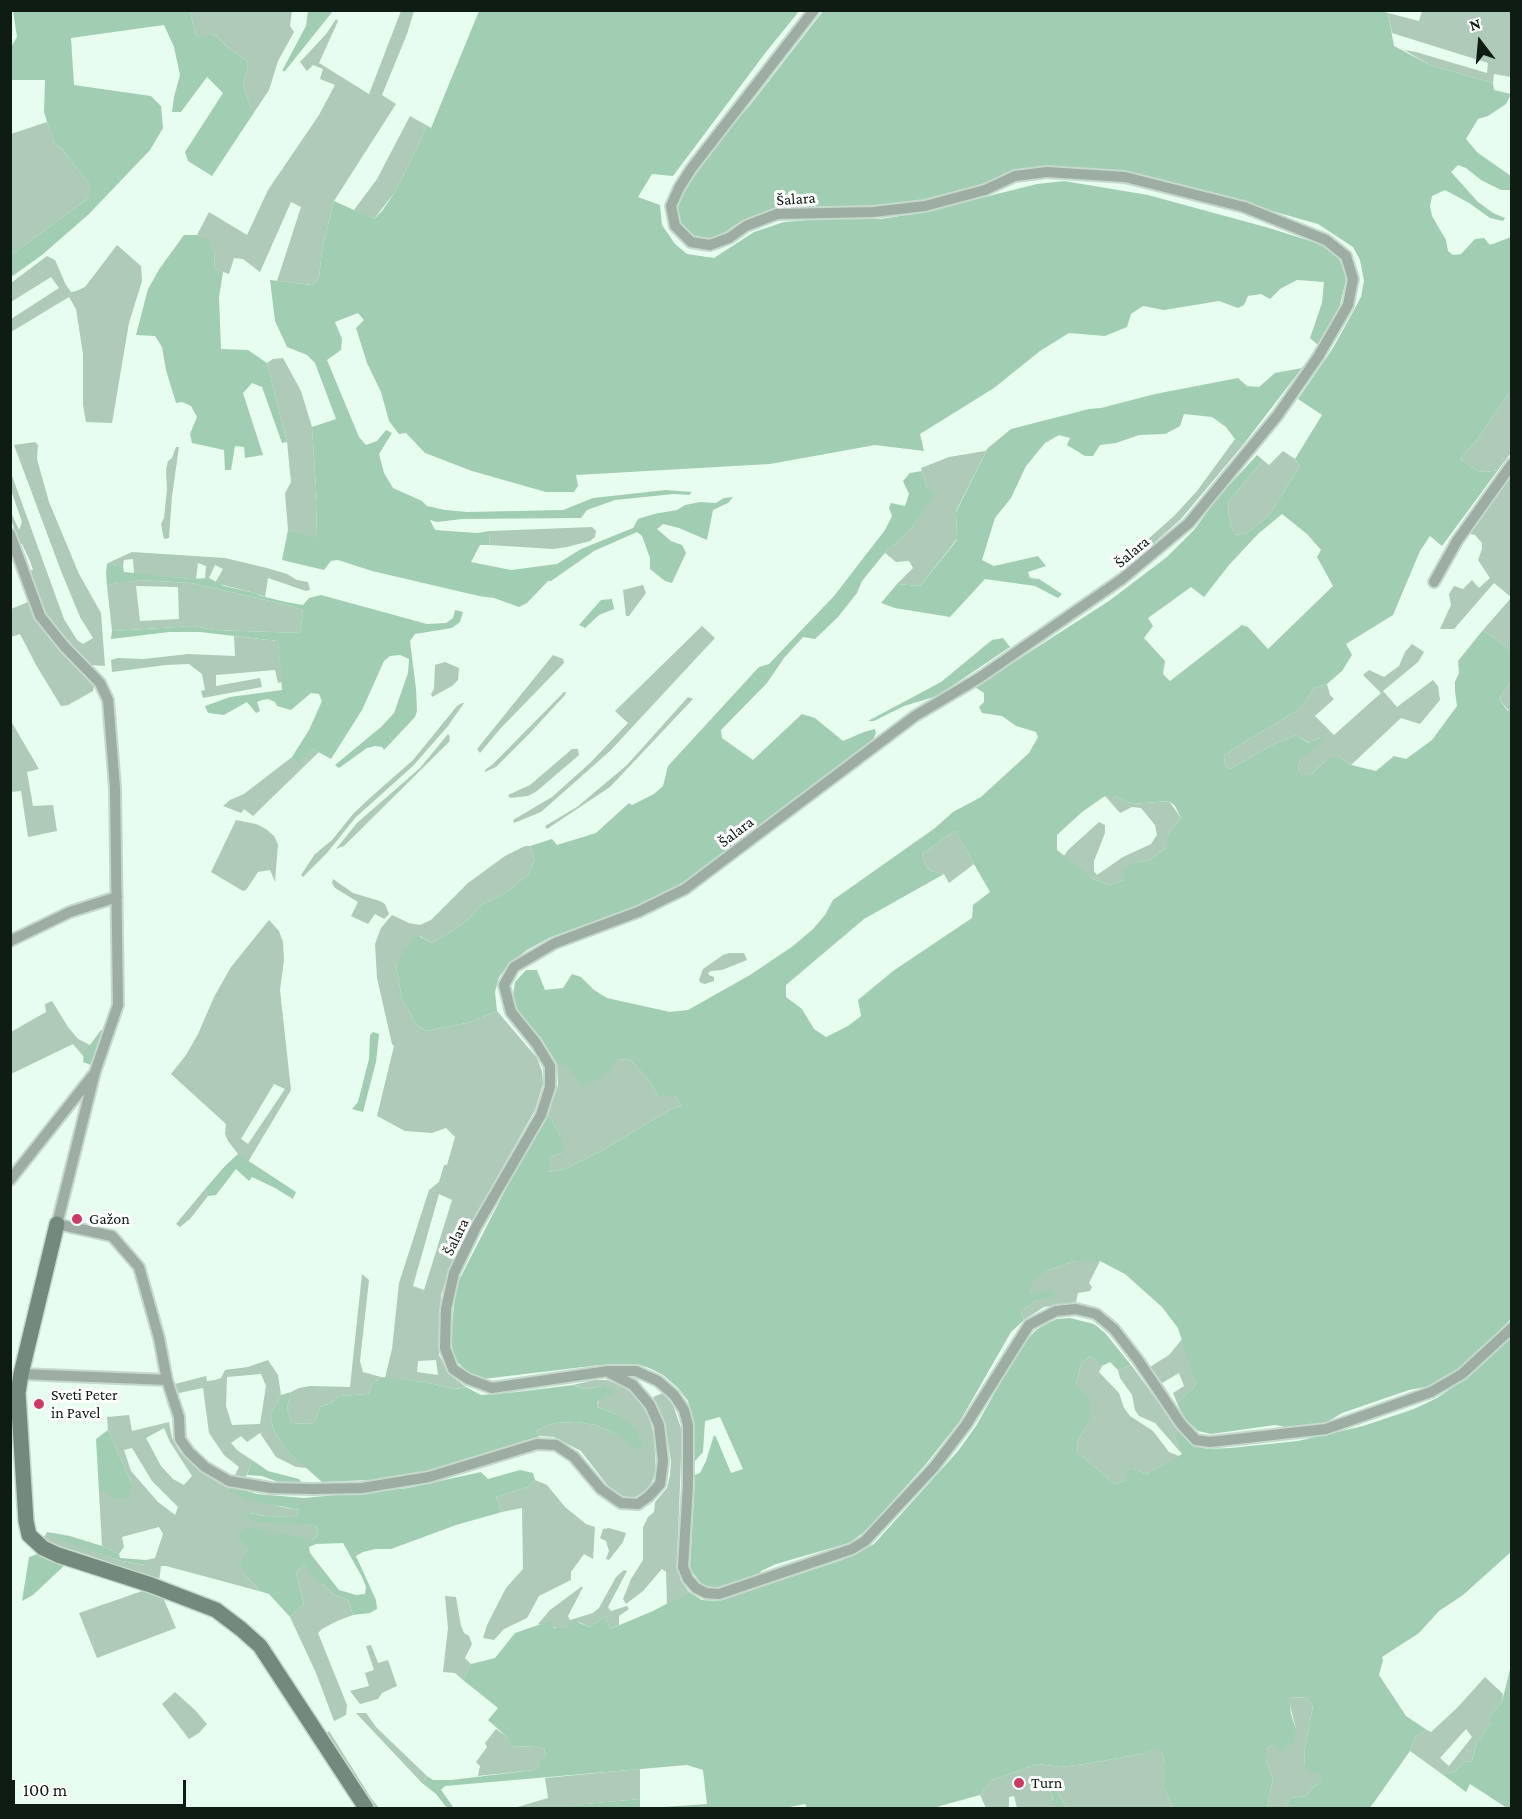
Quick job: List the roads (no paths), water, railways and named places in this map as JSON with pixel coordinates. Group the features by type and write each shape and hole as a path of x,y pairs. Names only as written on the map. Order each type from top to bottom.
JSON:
{"street":[{"name":"Šalara","path":"814,10 691,169 679,188 671,206 675,226 691,242 710,245 729,238 746,226 777,214 873,212 925,206 985,190 1015,176 1058,173 1125,177 1244,207 1326,240 1346,256 1353,279 1348,305 1318,357 1277,416 1189,523 1122,579 989,671 915,716 685,890 638,912 555,943 514,967 504,986 511,1012 536,1043 550,1066 550,1087 541,1115 476,1227 454,1274 446,1309 445,1348 453,1369 468,1380 492,1388 608,1371 636,1371 658,1381 674,1395 684,1410 688,1425 688,1485 683,1567 688,1579 696,1588 706,1593 719,1594 852,1549 875,1533 934,1467 966,1425 1029,1325 1056,1311 1076,1309 1096,1314 1114,1329 1181,1424 1196,1440 1210,1442 1326,1429 1431,1392 1462,1374 1512,1328"},
{"path":"1434,582 1457,541 1512,464"},
{"path":"10,534 40,616 100,683 108,700 115,788 118,1005 95,1072 21,1374 14,1391 29,1534 43,1548 58,1555 151,1585 216,1610 241,1629 260,1646 366,1809"},
{"path":"10,941 70,912 117,897"},
{"path":"10,1180 95,1072"},
{"path":"57,1224 112,1236 140,1267 159,1338 167,1380 179,1417 180,1439 189,1452 205,1467 230,1481 271,1488 362,1488 429,1477 537,1444 556,1446 565,1451 574,1457 601,1489 621,1503 638,1504 660,1484 663,1461 659,1425 650,1405 633,1385 608,1371"},
{"path":"21,1374 167,1380"}],"place":[{"name":"Gažon","path":"77,1219"},
{"name":"Sveti Peter in Pavel","path":"39,1404"},
{"name":"Turn","path":"1019,1783"}]}
